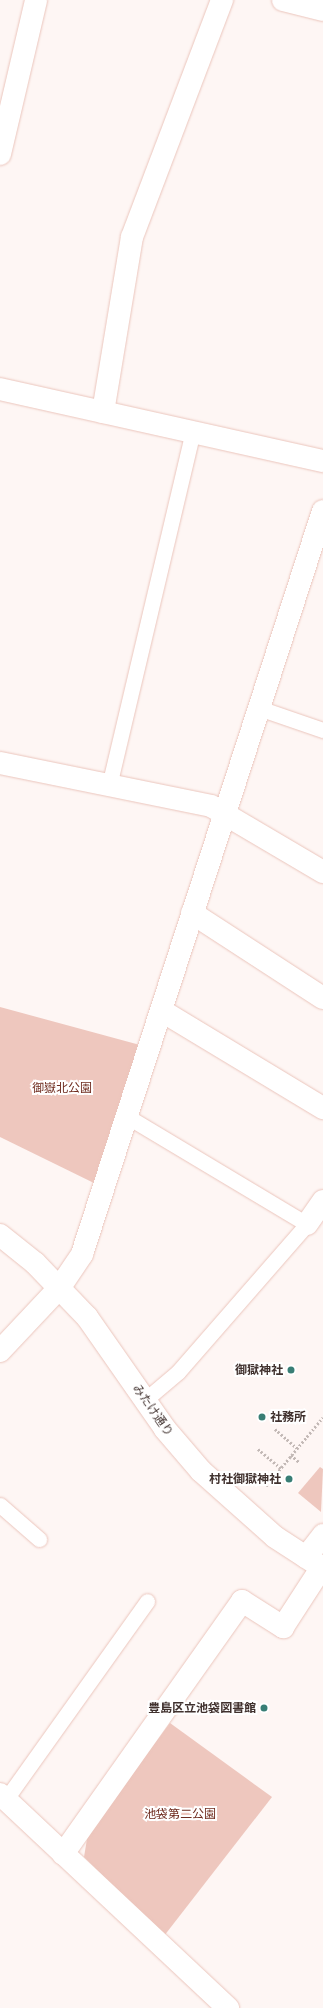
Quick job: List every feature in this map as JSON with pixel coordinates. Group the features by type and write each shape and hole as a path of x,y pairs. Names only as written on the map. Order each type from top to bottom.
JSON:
{"street":[{"path":"0,154 36,0"},
{"path":"103,412 132,237 222,0"},
{"path":"284,0 323,10"},
{"path":"0,389 323,461"},
{"path":"0,1351 60,1287 82,1254 128,1117 224,813 323,510"},
{"path":"0,763 211,806 323,872"},
{"path":"192,913 323,998"},
{"path":"162,1010 323,1108"},
{"path":"307,1224 323,1201"},
{"name":"みたけ通り","path":"0,1235 60,1287 113,1350 145,1400 202,1471 275,1537 317,1564"},
{"path":"63,1854 242,1601 283,1627 317,1564 323,1535"},
{"path":"3,1796 228,2008"}],"lane":[{"path":"109,786 193,432"},
{"path":"259,708 323,730"},
{"path":"128,1117 307,1224 178,1372 145,1400"},
{"path":"0,1505 39,1539"},
{"path":"3,1796 147,1601"}],"path":[{"path":"266,1486 323,1418"},
{"path":"275,1430 297,1448"},
{"path":"258,1449 281,1468"},
{"path":"291,1455 299,1462"}],"green space":[{"name":"御嶽北公園","path":"0,1007 140,1045 98,1185 0,1137"},
{"path":"320,1467 323,1469 321,1512 298,1493"},
{"name":"池袋第二公園","path":"170,1723 272,1797 164,1936 84,1857 88,1833"}],"place":[{"name":"御獄神社","path":"291,1370"},
{"name":"社務所","path":"262,1417"},
{"name":"村社御獄神社","path":"289,1479"},
{"name":"豊島区立池袋図書館","path":"264,1708"}]}
